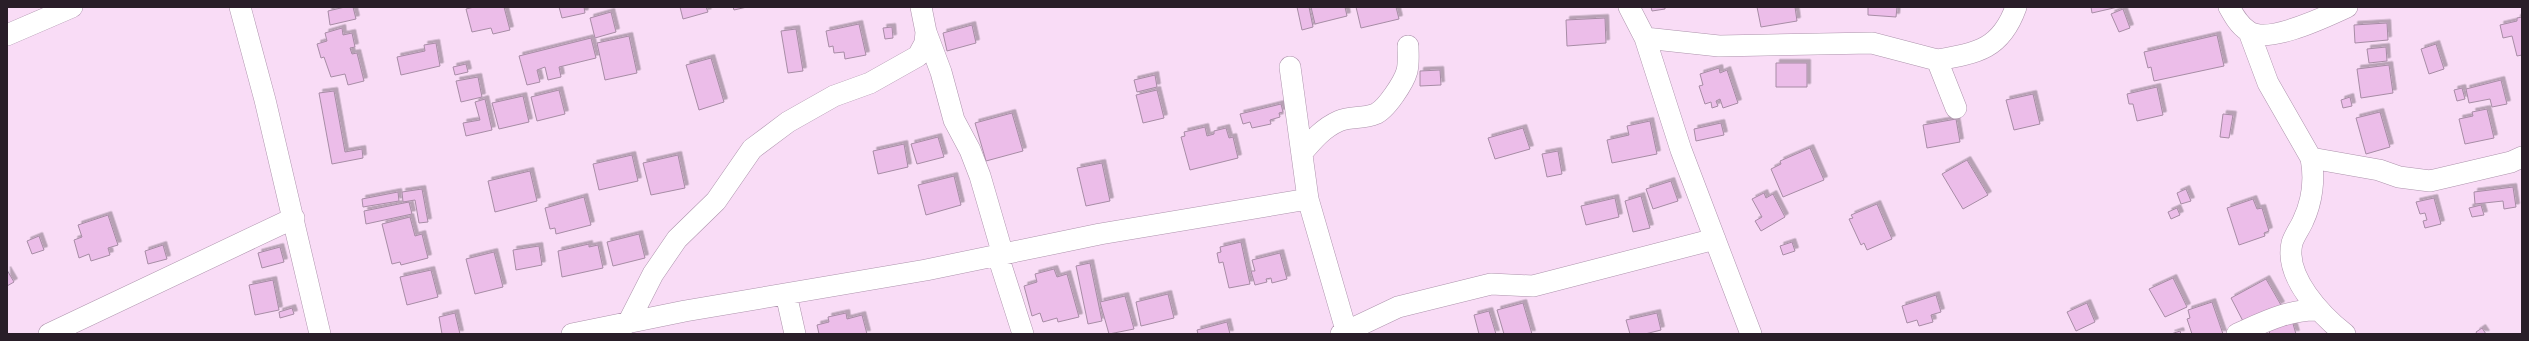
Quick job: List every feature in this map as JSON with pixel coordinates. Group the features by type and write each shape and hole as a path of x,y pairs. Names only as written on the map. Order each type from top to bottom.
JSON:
{"street":[{"path":"7,35 72,7"},
{"path":"240,7 294,218 320,334"},
{"path":"921,7 926,32 941,72 954,120 970,150 980,176 1023,334"},
{"path":"1629,7 1645,38 1682,150 1751,334"},
{"path":"1645,38 1719,46 1872,43 1937,60 1965,55 1990,47 2003,34 2016,7"},
{"path":"2229,7 2238,22 2249,32 2268,83 2311,158 2313,171 2310,202 2292,244 2294,266 2309,300 2345,334"},
{"path":"2249,32 2266,35 2287,32 2347,7"},
{"path":"628,323 653,274 677,239 716,201 752,149 788,122 834,96 870,82 918,56 925,43 926,32"},
{"path":"1302,153 1322,131 1339,121 1358,116 1374,115 1381,111 1391,99 1407,71 1408,46"},
{"path":"1937,60 1956,108"},
{"path":"1290,67 1308,199 1344,332 1398,307 1491,284 1533,286 1715,239"},
{"path":"2311,158 2379,170 2399,177 2430,181 2511,162 2522,157"},
{"path":"572,334 1001,255 1100,234 1308,199"},
{"path":"50,334 294,218"},
{"path":"786,294 795,334"},
{"path":"2238,334 2275,317 2302,310 2319,310"}],"building":[{"path":"345,7 353,7 356,19 330,25 328,11"},
{"path":"474,7 504,7 510,30 493,34 491,28 472,32 466,9"},
{"path":"559,7 584,7 585,13 562,18"},
{"path":"680,7 706,7 708,12 683,19"},
{"path":"733,7 747,7 734,10"},
{"path":"1297,7 1309,7 1313,27 1302,30"},
{"path":"1311,7 1345,7 1347,16 1315,24"},
{"path":"1356,7 1396,7 1399,19 1361,28"},
{"path":"1651,7 1665,7 1665,9 1652,11"},
{"path":"1757,7 1795,7 1797,21 1761,27"},
{"path":"1868,7 1897,7 1896,17 1868,15"},
{"path":"2091,7 2118,7 2092,13"},
{"path":"2123,9 2130,28 2119,32 2111,14"},
{"path":"611,12 616,32 595,38 590,18"},
{"path":"2522,17 2522,55 2517,56 2512,36 2503,38 2500,25 2517,21 2517,18"},
{"path":"1605,18 1606,43 1567,46 1566,20"},
{"path":"2387,23 2388,40 2355,43 2354,25"},
{"path":"859,24 866,55 845,59 844,52 834,53 833,46 829,47 826,31"},
{"path":"972,25 976,43 947,51 943,33"},
{"path":"892,27 893,38 885,39 883,28"},
{"path":"342,28 343,35 352,33 355,47 350,48 352,54 357,53 364,81 348,85 345,74 331,77 324,57 321,58 317,44 327,41 325,33"},
{"path":"796,29 803,71 788,73 781,31"},
{"path":"2217,35 2224,66 2154,81 2151,67 2148,68 2144,52"},
{"path":"629,36 637,73 605,80 597,43"},
{"path":"591,38 596,58 559,67 561,77 548,80 545,67 537,70 540,82 527,85 519,56"},
{"path":"436,43 440,66 401,75 397,57 425,51 424,45"},
{"path":"2436,44 2444,69 2429,74 2421,49"},
{"path":"2386,47 2387,61 2369,63 2367,49"},
{"path":"711,58 724,102 699,110 686,65"},
{"path":"1776,63 1807,63 1807,87 1776,87"},
{"path":"466,64 468,72 455,75 453,67"},
{"path":"2389,65 2393,93 2361,98 2357,69"},
{"path":"1719,68 1720,73 1727,70 1738,103 1723,108 1720,99 1716,101 1718,106 1712,108 1711,102 1705,104 1699,86 1703,85 1700,74"},
{"path":"1440,70 1441,85 1420,86 1420,71"},
{"path":"1155,75 1157,87 1137,92 1134,80"},
{"path":"478,77 482,97 461,102 456,81"},
{"path":"2501,80 2507,104 2492,107 2490,99 2469,103 2466,89"},
{"path":"2157,87 2163,115 2137,121 2133,104 2129,104 2127,94"},
{"path":"2462,88 2465,99 2457,101 2454,90"},
{"path":"559,90 565,114 537,121 531,97"},
{"path":"1157,90 1164,118 1143,123 1136,95"},
{"path":"334,91 345,152 362,149 363,158 332,164 319,93"},
{"path":"2033,94 2040,124 2014,130 2006,100"},
{"path":"523,96 529,122 499,129 492,103"},
{"path":"2350,97 2352,106 2343,108 2341,100"},
{"path":"485,99 492,130 466,136 463,123 480,120 475,102"},
{"path":"1281,104 1283,112 1279,113 1280,117 1270,120 1271,124 1252,128 1250,122 1243,124 1240,114"},
{"path":"2487,109 2494,138 2465,144 2459,119 2473,116 2472,112"},
{"path":"2380,112 2390,147 2366,154 2356,118"},
{"path":"1012,113 1023,151 986,161 975,123"},
{"path":"2223,114 2233,115 2229,138 2220,137"},
{"path":"1956,119 1960,142 1927,148 1923,125"},
{"path":"1650,121 1657,154 1612,163 1607,140 1629,135 1627,126"},
{"path":"1721,123 1724,135 1696,141 1694,129"},
{"path":"1205,127 1207,136 1214,134 1214,131 1226,128 1229,138 1233,137 1238,158 1190,170 1181,137 1185,136 1184,132"},
{"path":"1523,128 1530,149 1495,159 1488,138"},
{"path":"938,137 944,157 917,164 911,144"},
{"path":"904,144 908,167 878,174 873,151"},
{"path":"1810,148 1824,180 1783,197 1771,169 1781,164 1780,161"},
{"path":"1558,151 1562,174 1547,177 1542,154"},
{"path":"632,155 638,181 599,190 593,164"},
{"path":"678,155 685,188 651,195 643,163"},
{"path":"1967,160 1988,195 1963,209 1942,174"},
{"path":"1102,163 1110,201 1086,206 1077,168"},
{"path":"530,171 537,201 495,212 488,181"},
{"path":"954,176 961,205 926,215 918,185"},
{"path":"1671,181 1678,201 1653,209 1646,189"},
{"path":"2513,187 2516,207 2504,209 2503,201 2475,204 2474,192"},
{"path":"422,189 428,222 419,223 415,200 403,202 402,192"},
{"path":"2186,189 2191,201 2181,204 2177,193"},
{"path":"398,192 399,201 363,207 362,199"},
{"path":"1764,193 1766,198 1773,194 1785,217 1761,231 1755,221 1762,217 1752,199"},
{"path":"1641,196 1650,228 1633,232 1625,201"},
{"path":"584,197 591,225 556,234 555,228 550,229 545,208"},
{"path":"1615,198 1619,217 1586,225 1581,206"},
{"path":"2434,198 2441,224 2425,228 2423,221 2427,220 2425,213 2420,214 2416,202"},
{"path":"2253,199 2257,209 2262,208 2269,231 2264,233 2265,236 2239,245 2227,208"},
{"path":"409,202 412,214 366,224 364,211"},
{"path":"1877,204 1892,239 1867,250 1864,243 1861,245 1849,219 1853,218 1851,215"},
{"path":"2481,205 2484,215 2472,217 2469,208"},
{"path":"2177,208 2180,215 2171,219 2168,212"},
{"path":"108,215 118,245 108,248 110,255 91,261 89,254 79,258 74,240 82,237 78,225"},
{"path":"410,217 415,236 422,234 428,258 401,265 400,262 392,264 382,224"},
{"path":"639,234 645,258 613,266 607,242"},
{"path":"39,236 44,250 32,254 27,241"},
{"path":"1241,242 1250,284 1229,288 1223,262 1219,263 1217,253 1221,252 1220,247"},
{"path":"1792,242 1795,251 1783,255 1780,246"},
{"path":"589,244 589,247 598,245 603,268 562,277 558,251"},
{"path":"163,245 167,259 148,264 145,251"},
{"path":"539,246 542,265 516,270 513,250"},
{"path":"280,247 284,262 262,268 258,253"},
{"path":"494,252 503,287 475,294 466,259"},
{"path":"1280,253 1287,279 1272,283 1271,278 1266,279 1267,282 1255,285 1251,271 1255,271 1252,260"},
{"path":"1090,263 1102,321 1088,324 1076,266"},
{"path":"1054,269 1057,277 1067,274 1079,317 1058,322 1057,318 1043,322 1040,313 1032,316 1024,286 1037,282 1035,274"},
{"path":"7,270 14,282 7,286"},
{"path":"431,270 438,297 407,305 400,277"},
{"path":"2173,278 2187,307 2165,317 2149,289"},
{"path":"2266,279 2281,305 2245,325 2231,298"},
{"path":"273,280 279,310 255,315 249,285"},
{"path":"1168,294 1174,318 1141,326 1136,302"},
{"path":"1936,295 1941,312 1931,315 1933,322 1919,326 1917,320 1907,323 1902,306"},
{"path":"1125,296 1134,329 1109,334 1100,302"},
{"path":"2212,302 2223,334 2192,334 2187,319 2190,318 2188,310"},
{"path":"1523,303 1532,334 1504,334 1497,310"},
{"path":"2087,303 2095,322 2076,331 2067,312"},
{"path":"292,308 294,314 280,318 279,312"},
{"path":"1489,311 1496,334 1479,334 1474,315"},
{"path":"455,313 460,334 442,334 439,317"},
{"path":"846,313 847,319 862,315 867,334 819,334 817,325 829,322 828,317"},
{"path":"1657,313 1661,330 1645,334 1630,334 1626,320"},
{"path":"2291,317 2296,334 2270,334 2267,325"},
{"path":"1227,322 1230,334 1198,334 1197,330"},
{"path":"2482,328 2486,334 2477,334 2476,332"},
{"path":"2180,331 2181,334 2171,334"}]}
